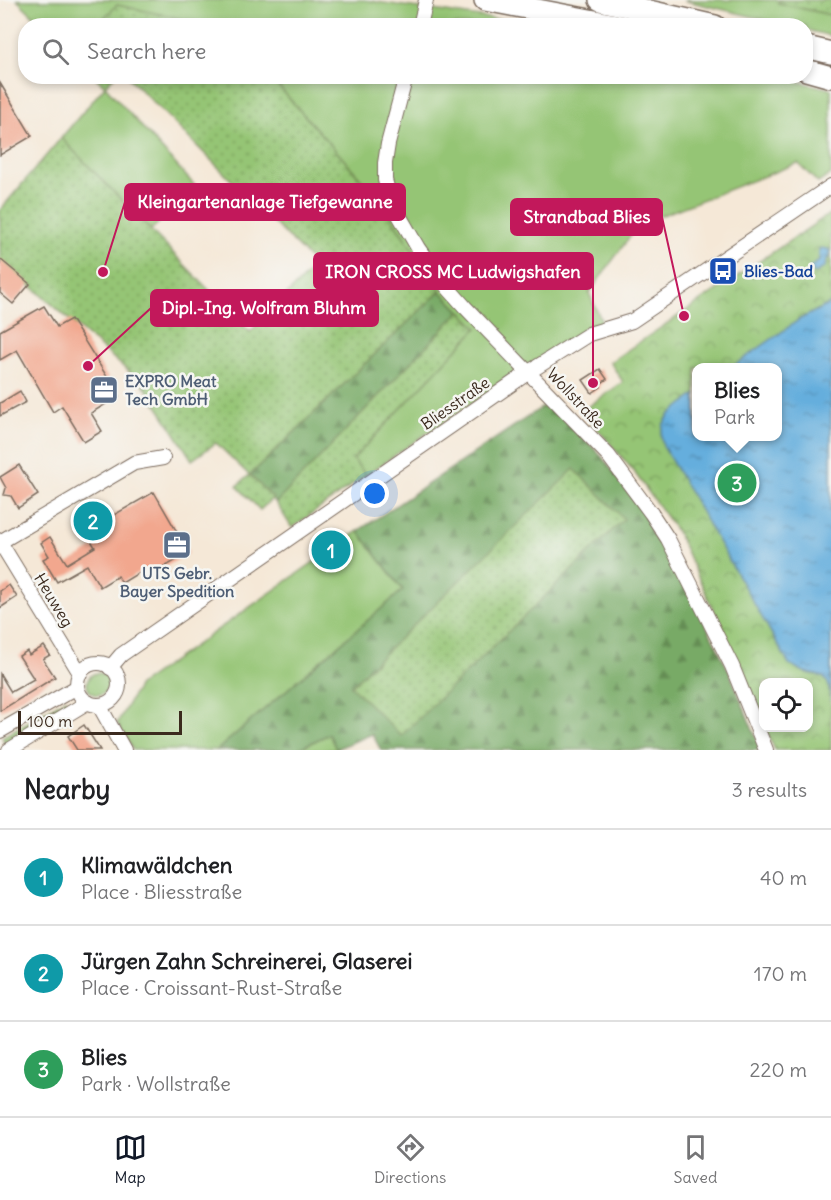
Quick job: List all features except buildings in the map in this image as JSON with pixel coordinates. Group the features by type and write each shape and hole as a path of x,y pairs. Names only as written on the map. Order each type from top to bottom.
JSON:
{"highway":[{"path":"485,0 579,18"},
{"path":"600,0 680,18"},
{"path":"813,49 831,53"},
{"path":"813,72 831,76"}],"street":[{"path":"422,18 426,0"},
{"name":"Wollstraße","path":"404,84 385,163 385,180 390,198 418,248 440,279 465,308 608,455 668,539 732,666 766,750"},
{"name":"Bliesstraße","path":"111,668 121,655 529,372 589,334 632,321 831,186"},
{"path":"0,542 134,463 163,458"},
{"name":"Heuweg","path":"0,542 79,680"},
{"path":"0,731 79,680 93,664 99,663 111,668 119,680 118,692 110,701 93,704 9,750"},
{"path":"79,680 82,698 93,704 124,750"}],"green space":[{"path":"17,0 364,0 487,18 176,18 117,5 104,18 36,18"},
{"path":"683,0 781,0 779,3 831,15 831,36 813,32 813,18 758,18"},
{"path":"781,0 831,0 831,15 778,3"},
{"path":"117,5 179,18 104,18"},
{"path":"135,84 276,84 378,198 440,291 250,475 273,498 260,510 237,486 249,475 216,443 192,460 144,385 0,259 0,210 61,138 250,332 316,265"},
{"path":"276,84 808,84 831,89 831,174 818,183 798,163 639,224 589,293 603,324 518,371 366,475 352,460 477,328 440,291 378,198"},
{"path":"105,86 196,187 151,230 61,138"},
{"path":"831,213 831,750 775,750 767,732 813,732 813,678 759,678 759,713 739,664 677,532 632,469 582,411 623,382 610,362"},
{"path":"440,291 460,311 276,503 249,476"},
{"path":"460,311 477,328 353,459 366,475 292,528 276,503"},
{"path":"550,402 602,457 664,540 729,671 761,750 381,750 372,734 336,749 329,734 296,750 217,750 403,590 358,531"},
{"path":"574,469 624,519 401,736 351,686"},
{"path":"358,531 403,590 217,750 133,750 117,723 139,685"},
{"path":"98,673 108,680 109,684 102,694 98,695 88,688 87,684 94,674"},
{"path":"66,699 70,706 6,745 2,737"},
{"path":"329,734 337,750 296,750"}],"water":[{"path":"819,249 830,251 829,258 826,260 825,267 814,274 810,267 819,261"},
{"path":"831,303 831,701 828,683 823,677 804,672 789,664 663,446 661,435 663,425 669,415 692,397 692,441 782,441 782,363 738,363 800,319"}],"place":[{"name":"Blies-Bad","path":"723,271"},
{"name":"Kleingartenanlage Tiefgewanne","path":"103,272"},
{"name":"Strandbad Blies","path":"684,316"},
{"name":"Dipl.-Ing. Wolfram Bluhm","path":"88,366"},
{"name":"IRON CROSS MC Ludwigshafen","path":"593,383"},
{"name":"EXPRO Meat Tech GmbH","path":"104,390"},
{"name":"Blies","path":"737,483"},
{"name":"Jürgen Zahn Schreinerei, Glaserei","path":"93,521"},
{"name":"UTS Gebr. Bayer Spedition","path":"177,545"},
{"name":"Klimawäldchen","path":"331,550"}]}
